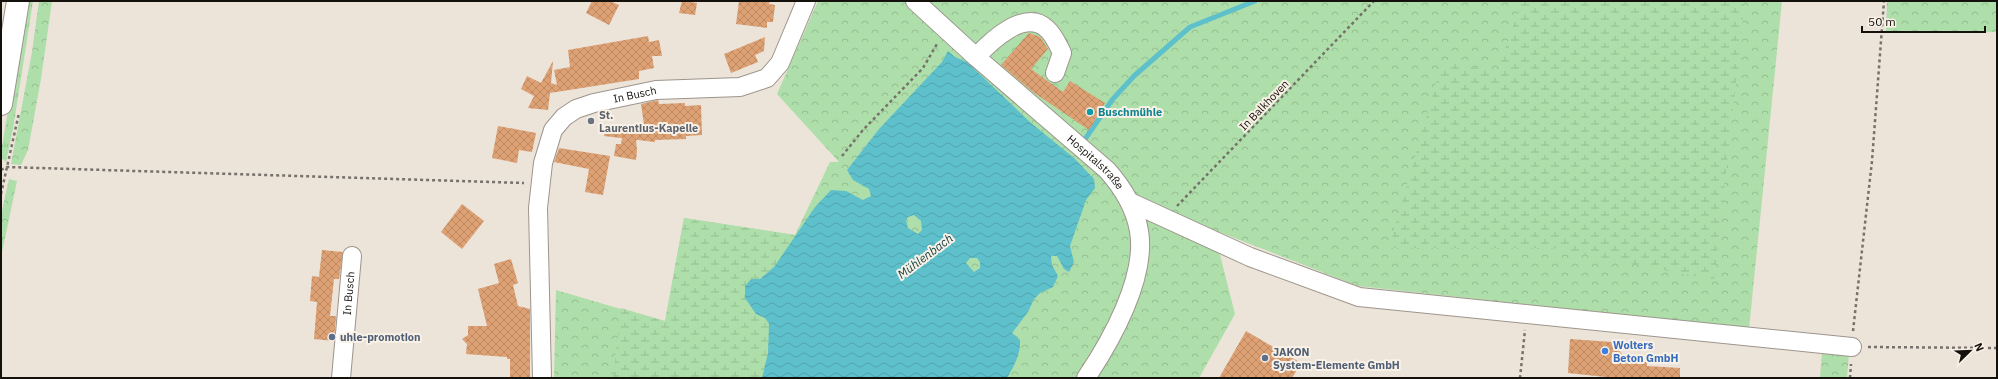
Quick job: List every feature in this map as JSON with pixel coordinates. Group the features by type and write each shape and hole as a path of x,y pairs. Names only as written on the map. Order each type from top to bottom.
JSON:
{"main road":[{"path":"1,104 18,1"}],"street":[{"name":"In Busch","path":"542,378 538,208 543,163 553,130 564,117 576,109 594,103 656,90 740,87 767,78 780,63 806,1"},
{"name":"Hospitalstraße","path":"915,1 976,57 1107,170 1120,184 1130,202 1140,232 1137,268 1118,322 1086,378"},
{"path":"976,57 988,44 1013,25 1038,23 1047,28 1062,53 1054,73"},
{"path":"1130,202 1250,257 1358,297 1527,315 1852,346"},
{"name":"In Busch","path":"341,378 352,256"}],"path":[{"name":"In Balkhoven","path":"1165,219 1374,1"},
{"path":"1850,378 1852,346 1872,161 1884,1"},
{"path":"842,156 863,130 923,68 946,29"},
{"path":"1,170 7,167 540,184"},
{"path":"1520,378 1527,315"},
{"path":"1852,346 1997,348"}],"green space":[{"path":"26,1 33,1 13,129 6,162 1,158 1,153"},
{"path":"39,1 52,1 41,79 28,150 21,165 11,164 32,52"},
{"path":"818,1 1782,1 1749,329 1358,286 1219,232 1219,251 1235,314 1199,378 554,378 556,290 665,322 684,218 795,235 830,162 839,162 777,94"},
{"path":"1522,1 1745,1 1714,280 1552,248 1389,248 1442,62 1497,71"},
{"path":"1887,1 1997,1 1997,32 1941,33 1886,31"},
{"path":"9,179 17,181 1,257 1,215"},
{"path":"684,218 795,235 774,267 760,279 751,279 745,286 745,298 756,314 765,318 769,324 768,353 762,378 613,378 621,308 665,321"},
{"path":"1822,351 1849,353 1847,378 1820,378"}],"water":[{"path":"948,51 955,57 967,62 1031,123 1074,158 1094,179 1095,188 1086,200 1070,246 1074,262 1069,272 1064,269 1057,256 1051,256 1052,265 1058,276 1053,287 1040,293 1034,299 1028,312 1012,333 1020,340 1020,345 1016,360 1007,378 762,378 768,353 769,324 765,318 756,314 745,298 745,286 751,279 760,279 774,267 815,207 831,190 846,191 863,200 871,196 869,189 853,180 847,170 879,129 942,62","holes":["914,215 921,221 922,230 918,234 908,228 906,220 908,217","970,258 977,258 980,262 980,268 974,272 966,263"]}],"building":[{"path":"592,1 610,1 619,5 609,25 586,13"},
{"path":"682,1 697,3 695,15 679,13"},
{"path":"739,1 770,1 769,4 775,5 773,22 767,22 767,28 736,24"},
{"path":"1029,33 1040,37 1048,49 1031,69 1063,92 1070,81 1105,103 1089,130 1033,92 1001,65"},
{"path":"648,36 649,42 659,40 662,56 652,56 654,68 639,71 639,79 550,93 548,110 528,108 534,96 521,89 527,76 541,83 553,61 551,83 557,85 554,70 570,67 568,50"},
{"path":"765,37 764,51 755,55 758,62 731,73 724,54"},
{"path":"658,100 659,104 685,103 685,106 701,105 702,135 686,136 686,139 655,140 655,142 604,136 605,130 644,125 641,104"},
{"path":"498,126 536,133 532,152 519,150 517,163 492,158"},
{"path":"622,138 636,139 636,160 614,156 616,144 621,144"},
{"path":"559,148 610,156 603,195 585,192 589,169 554,162"},
{"path":"462,204 484,221 462,249 441,232"},
{"path":"322,250 343,252 339,279 334,279 330,316 336,316 334,341 314,339 317,302 310,301 312,276 319,277"},
{"path":"511,259 518,283 513,285 518,306 530,309 530,378 510,378 510,359 507,359 507,357 466,354 467,344 462,339 468,335 468,326 487,326 478,289 499,283 494,264"},
{"path":"1246,331 1301,363 1292,378 1219,378"},
{"path":"1570,339 1612,342 1628,361 1647,362 1647,366 1680,368 1680,378 1615,378 1568,373"}],"waterway":[{"name":"Mühlenbach","path":"1083,142 1112,100 1134,76 1190,27 1255,1"}],"place":[{"name":"Buschmühle","path":"1090,112"},
{"name":"St. Laurentius-Kapelle","path":"591,121"},
{"name":"uhle-promotion","path":"332,337"},
{"name":"Wolters Beton GmbH","path":"1605,351"},
{"name":"JAKON System-Elemente GmbH","path":"1265,358"}]}
